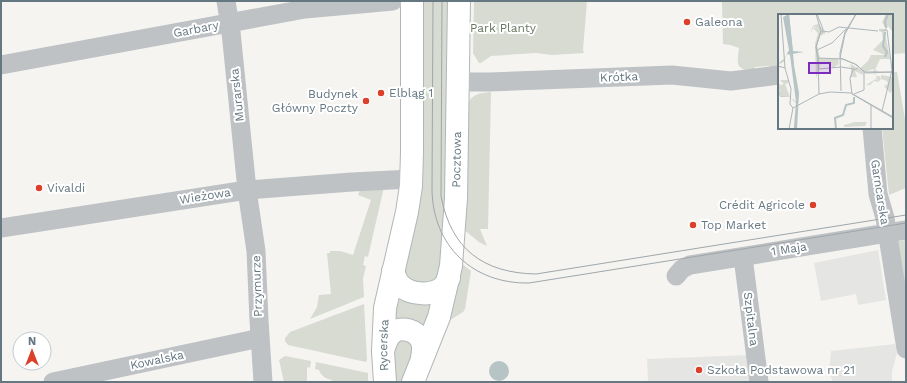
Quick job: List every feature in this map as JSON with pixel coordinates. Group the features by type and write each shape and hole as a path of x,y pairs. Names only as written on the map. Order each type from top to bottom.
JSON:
{"main road":[{"path":"412,1 410,196 393,271 399,285 404,289 417,293 436,291 443,287 449,278"},
{"name":"Pocztowa","path":"422,358 439,318 449,278 453,250 456,198 459,1"},
{"name":"Rycerska","path":"385,382 383,351 385,308 393,271"},
{"path":"383,351 387,339 392,332 404,329 419,336 424,348 413,382"}],"street":[{"name":"Murarska","path":"226,1 230,23 247,190"},
{"name":"Garbary","path":"1,65 305,9 393,1"},
{"name":"Krótka","path":"458,82 672,75 731,81 778,76"},
{"name":"Garncarska","path":"872,129 878,194 885,218 886,233 906,349"},
{"name":"Wieżowa","path":"1,228 247,190 411,179"},
{"name":"Przymurze","path":"247,190 256,251 263,382"},
{"name":"1 Maja","path":"676,276 682,269 690,265 906,230"},
{"name":"Szpitalna","path":"743,257 759,382"},
{"name":"Kowalska","path":"53,382 260,338"}],"shaded area":[{"path":"878,250 886,300 858,305 856,294 821,301 814,263"},
{"name":"Szkoła Podstawowa nr 21","path":"895,344 897,353 892,372 892,382 833,382 829,372 831,351"},
{"name":"Szkoła Podstawowa nr 21","path":"748,355 751,382 648,382 647,359"},
{"path":"499,361 506,364 509,371 506,378 499,381 492,378 489,371 492,364"}],"green space":[{"path":"419,1 451,1 447,216 439,280 418,287 402,273"},
{"name":"Park Planty","path":"474,1 587,1 584,53 552,55 536,53 491,56 479,63 473,53"},
{"path":"722,1 906,1 906,53 893,54 893,14 778,14 778,71 772,72 769,66 755,67 755,70 741,68 738,62 739,48 723,44"},
{"path":"893,72 897,72 906,125 906,188 889,195 882,129 893,129"},
{"path":"491,92 488,229 480,229 487,246 479,242 463,229 467,104 477,95"},
{"path":"384,187 368,257 365,256 363,265 366,266 363,279 364,297 310,319 317,307 319,295 331,294 327,253 330,253 330,251 340,251 353,255 371,200 358,195 360,190"},
{"path":"906,240 906,297 895,242"},
{"path":"461,263 471,271 465,309 463,312 447,322"},
{"path":"397,293 433,299 425,330 395,326"},
{"path":"364,304 366,362 288,345 285,341 285,338 290,332"},
{"path":"400,334 414,347 404,382 393,382 392,348"},
{"path":"285,356 311,361 310,368 307,367 307,381 284,382 279,360"},
{"path":"316,362 368,373 368,382 332,382 332,380 322,376 319,370 315,369"}],"tram line":[{"path":"433,1 432,190 434,210 440,228 448,244 460,258 474,269 490,277 509,282 529,283 906,223"},
{"path":"442,1 441,196 446,215 461,244 485,263 500,269 517,273 536,274 906,215"}],"place":[{"name":"Galeona","path":"687,22"},
{"name":"Elbląg 1","path":"381,93"},
{"name":"Budynek Główny Poczty","path":"366,101"},
{"name":"Vivaldi","path":"39,188"},
{"name":"Crédit Agricole","path":"813,205"},
{"name":"Top Market","path":"693,225"},
{"name":"Szkoła Podstawowa nr 21","path":"699,370"}]}
